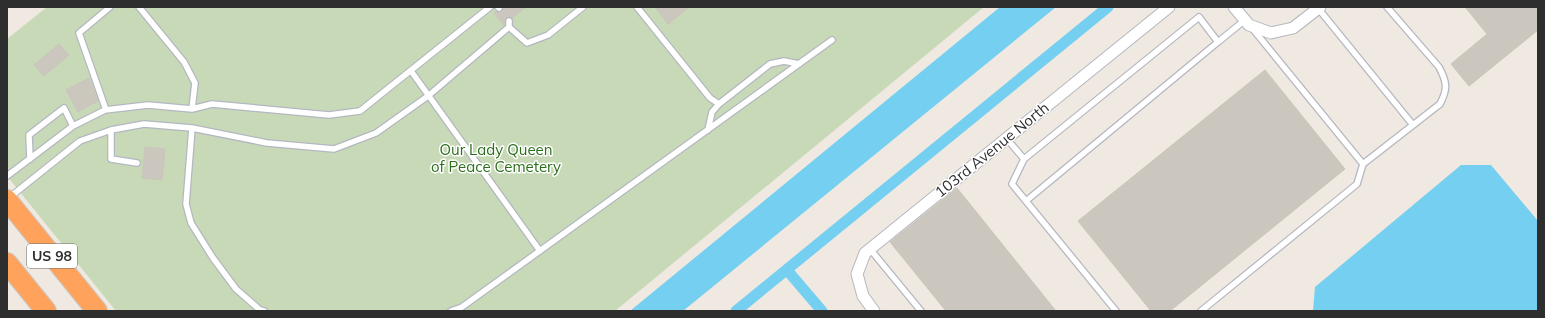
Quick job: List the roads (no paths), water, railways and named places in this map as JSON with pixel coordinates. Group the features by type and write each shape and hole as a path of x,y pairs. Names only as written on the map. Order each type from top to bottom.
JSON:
{"highway":[{"name":"US 98","path":"7,200 97,311"},
{"name":"US 98","path":"7,263 46,311"}],"street":[{"name":"103rd Avenue North","path":"874,311 863,296 857,274 865,254 1169,7"},
{"path":"1234,7 1247,22 1271,33 1293,28 1318,8"}],"lane":[{"path":"106,110 79,33 110,7"},
{"path":"139,7 184,62 195,83 192,109"},
{"path":"7,176 73,126 106,110 148,105 192,109 212,104 329,115 360,111 411,72 490,7"},
{"path":"7,200 80,141 111,130 144,124 192,128 267,143 334,149 376,133 428,96 509,24 527,43 548,35 583,7"},
{"path":"637,7 710,98 719,104"},
{"path":"1202,311 1357,184 1363,164 1440,104 1446,86 1440,67 1387,7"},
{"path":"1318,8 1413,125"},
{"path":"1116,311 1012,184 1024,159 1199,17 1218,42"},
{"path":"1026,201 1218,42 1247,22 1363,164"},
{"path":"451,311 462,307 832,40"},
{"path":"708,130 712,112 719,104 770,64 784,61 799,64"},
{"path":"411,72 540,251"},
{"path":"30,159 30,135 64,108 73,126"},
{"path":"192,128 186,204 191,223 213,258 236,288 260,310 264,311"},
{"path":"111,130 111,159 137,163"},
{"path":"1007,138 1024,159"},
{"path":"870,249 921,311"}],"water":[{"path":"1000,7 1056,7 683,311 630,311"},
{"path":"1461,165 1491,165 1538,221 1538,311 1313,311 1315,287"}],"waterway":[{"path":"736,311 1108,7"},
{"path":"787,270 822,311"}],"park label":[{"name":"Our Lady Queen of Peace Cemetery","path":"496,158"}]}
